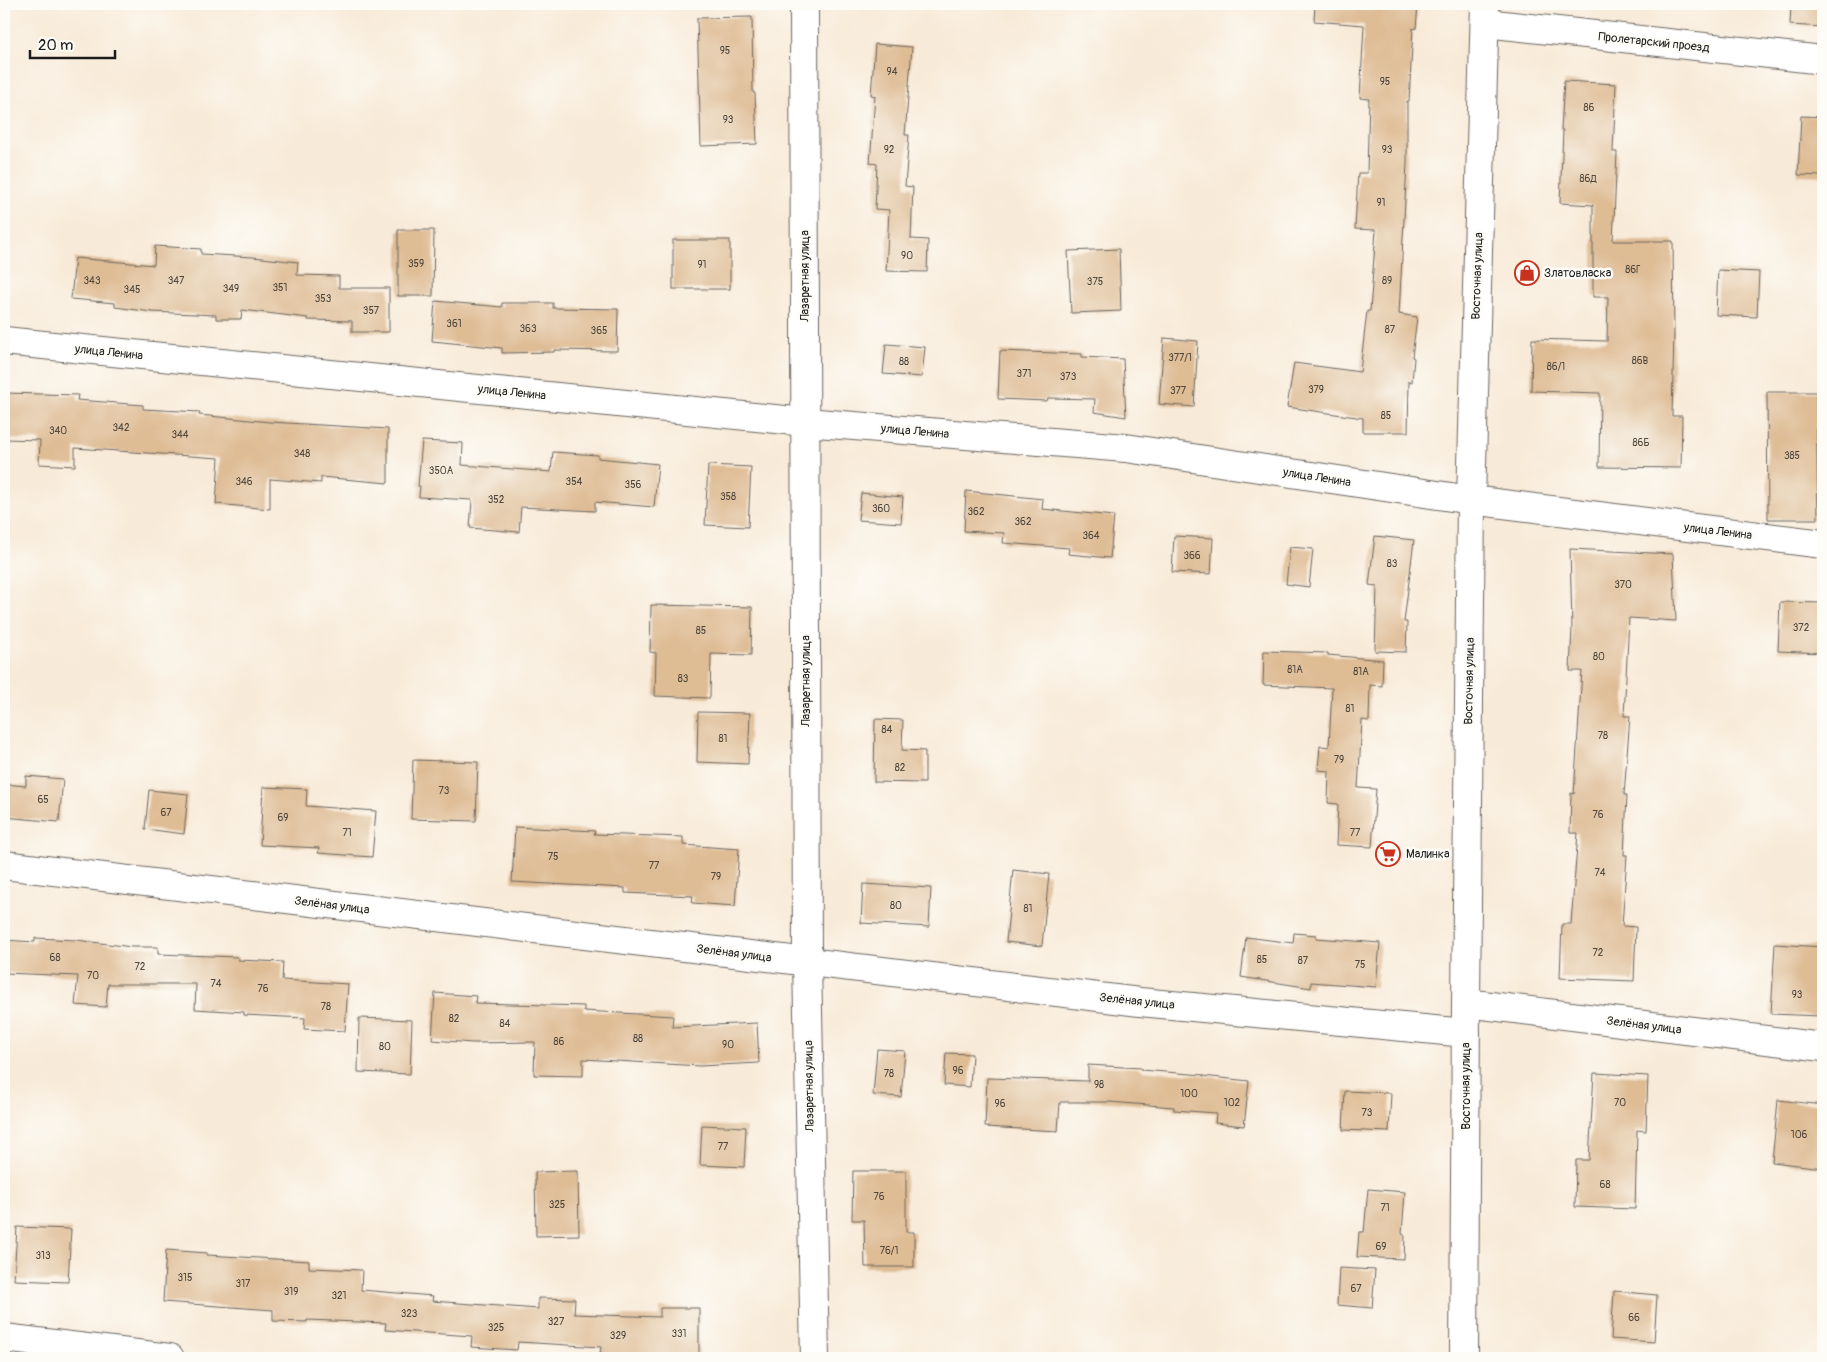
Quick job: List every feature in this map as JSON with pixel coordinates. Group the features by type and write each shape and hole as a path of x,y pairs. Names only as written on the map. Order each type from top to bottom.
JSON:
{"street":[{"name":"Лазаретная улица","path":"804,4 807,962 815,1358"},
{"name":"Пролетарский проезд","path":"1485,14 1823,60"},
{"name":"Восточная улица","path":"1464,1358 1471,500 1485,14"},
{"name":"улица Ленина","path":"4,341 805,422 1126,448 1471,500 1823,544"},
{"name":"Зелёная улица","path":"4,865 1140,1002 1466,1033"},
{"name":"Зелёная улица","path":"1466,1003 1823,1047"},
{"path":"4,1338 170,1358"}],"building":[{"path":"1315,4 1418,4 1416,29 1413,28 1409,101 1407,101 1407,163 1399,314 1417,317 1412,357 1414,358 1412,382 1409,381 1408,432 1363,432 1363,418 1287,407 1294,363 1360,372 1367,311 1370,311 1376,230 1355,229 1358,173 1367,173 1369,99 1360,98 1364,25 1314,21"},
{"path":"1791,4 1823,4 1823,27 1790,25"},
{"path":"752,17 753,93 755,93 757,144 701,146 697,18"},
{"path":"875,44 912,47 905,135 909,135 905,186 913,187 911,239 928,240 927,272 886,271 889,210 875,209 877,164 870,163 875,96 871,95"},
{"path":"1564,81 1616,84 1613,152 1617,152 1613,241 1673,241 1674,334 1672,416 1682,416 1681,468 1599,467 1600,393 1531,391 1532,339 1607,341 1608,297 1593,297 1593,205 1560,203"},
{"path":"1801,116 1823,117 1823,176 1798,175"},
{"path":"398,230 434,230 433,296 398,296"},
{"path":"673,240 730,240 730,289 673,289"},
{"path":"155,246 201,249 201,254 298,262 297,275 339,276 339,288 389,288 389,332 352,332 352,321 308,320 308,318 242,310 241,319 216,319 216,315 152,312 115,307 115,303 71,299 75,258 154,265"},
{"path":"1119,249 1121,311 1071,313 1068,251"},
{"path":"1718,270 1759,272 1757,317 1716,315"},
{"path":"435,301 502,307 502,303 553,303 553,308 618,309 617,351 554,350 554,352 502,353 502,348 432,341"},
{"path":"1164,338 1198,341 1194,407 1159,404"},
{"path":"886,344 925,347 922,377 883,374"},
{"path":"1000,351 1082,354 1082,357 1123,359 1126,417 1094,412 1095,399 1048,398 1047,401 998,399"},
{"path":"1767,392 1816,392 1818,519 1768,519"},
{"path":"4,393 78,395 77,400 143,405 143,409 200,412 199,415 270,422 388,429 388,483 321,477 321,483 270,479 270,509 216,504 219,458 75,448 75,466 39,464 40,440 4,439"},
{"path":"422,441 463,443 462,465 551,472 553,452 598,455 598,458 658,464 654,507 595,502 595,511 521,507 519,532 470,528 472,500 419,497 420,486 418,486"},
{"path":"708,465 751,467 748,527 705,525"},
{"path":"966,491 1043,499 1042,509 1114,516 1110,558 1068,554 1069,548 1003,543 1004,533 964,531"},
{"path":"861,493 903,497 901,523 858,520"},
{"path":"1174,536 1213,538 1211,574 1172,572"},
{"path":"1375,536 1414,540 1404,622 1407,622 1406,652 1375,651 1377,586 1369,585"},
{"path":"1290,547 1313,549 1309,587 1286,584"},
{"path":"1570,549 1673,554 1676,621 1629,618 1624,716 1630,716 1624,795 1627,795 1624,855 1627,855 1622,926 1636,927 1634,981 1560,978 1562,924 1571,924 1578,833 1570,833 1571,793 1574,794 1582,671 1570,671 1572,627"},
{"path":"1780,602 1823,603 1823,653 1778,651"},
{"path":"651,605 752,607 751,655 711,654 710,698 655,696 656,653 650,652"},
{"path":"1264,651 1328,653 1328,655 1383,660 1382,686 1370,685 1369,721 1362,720 1358,788 1376,789 1372,847 1336,845 1338,804 1328,803 1329,771 1318,770 1320,746 1329,747 1332,688 1263,685"},
{"path":"698,712 750,713 748,764 697,762"},
{"path":"875,719 903,720 902,750 925,751 925,783 874,782"},
{"path":"413,760 478,762 476,821 411,819"},
{"path":"26,776 63,779 59,822 4,817 4,784 26,786"},
{"path":"263,787 307,789 306,806 376,811 372,857 318,853 319,848 260,845"},
{"path":"149,790 188,794 184,834 145,829"},
{"path":"515,827 595,831 594,834 683,837 683,845 739,849 735,906 692,903 693,896 625,893 625,888 512,882"},
{"path":"1013,870 1049,874 1042,946 1006,942"},
{"path":"863,884 931,888 929,927 861,923"},
{"path":"1294,933 1316,935 1316,938 1380,943 1376,987 1311,982 1311,988 1241,977 1246,937 1293,943"},
{"path":"35,938 76,940 132,947 158,947 158,954 238,957 238,960 283,962 282,980 348,984 345,1031 304,1029 305,1018 244,1015 244,1012 195,1009 196,984 108,984 106,1007 75,1005 78,976 4,973 4,940 35,942"},
{"path":"1775,944 1823,947 1821,1016 1771,1014"},
{"path":"435,993 476,996 475,1003 584,1006 584,1011 673,1016 672,1027 757,1023 759,1063 700,1066 583,1059 583,1076 534,1075 535,1042 473,1043 432,1040"},
{"path":"359,1018 412,1020 410,1074 358,1072"},
{"path":"877,1049 905,1051 901,1097 873,1095"},
{"path":"946,1053 972,1054 970,1087 944,1085"},
{"path":"1088,1065 1141,1068 1141,1070 1249,1081 1244,1126 1215,1123 1216,1113 1174,1110 1174,1107 1109,1102 1060,1102 1058,1131 985,1127 987,1078 1088,1081"},
{"path":"1594,1073 1648,1076 1646,1131 1637,1130 1635,1209 1575,1207 1576,1160 1589,1160"},
{"path":"1345,1091 1391,1093 1389,1132 1343,1130"},
{"path":"1778,1100 1823,1105 1823,1168 1772,1162"},
{"path":"702,1125 746,1127 744,1167 700,1165"},
{"path":"578,1171 579,1235 536,1236 535,1172"},
{"path":"853,1171 906,1171 906,1232 914,1232 914,1267 865,1267 864,1220 852,1220"},
{"path":"1368,1189 1405,1192 1402,1234 1405,1235 1404,1259 1357,1257 1359,1232 1364,1232"},
{"path":"17,1227 71,1229 68,1282 14,1280"},
{"path":"166,1250 207,1253 207,1255 309,1261 309,1268 362,1270 361,1290 433,1296 432,1301 538,1309 538,1298 575,1299 574,1314 660,1317 660,1308 699,1308 699,1358 660,1358 600,1354 601,1347 518,1342 517,1350 471,1347 472,1336 385,1330 386,1323 307,1320 307,1322 273,1321 273,1310 163,1302"},
{"path":"1339,1268 1375,1270 1372,1308 1337,1305"},
{"path":"1614,1291 1657,1295 1654,1342 1611,1339"}],"place":[{"name":"Златовласка","path":"1527,273"},
{"name":"Малинка","path":"1388,854"}]}
